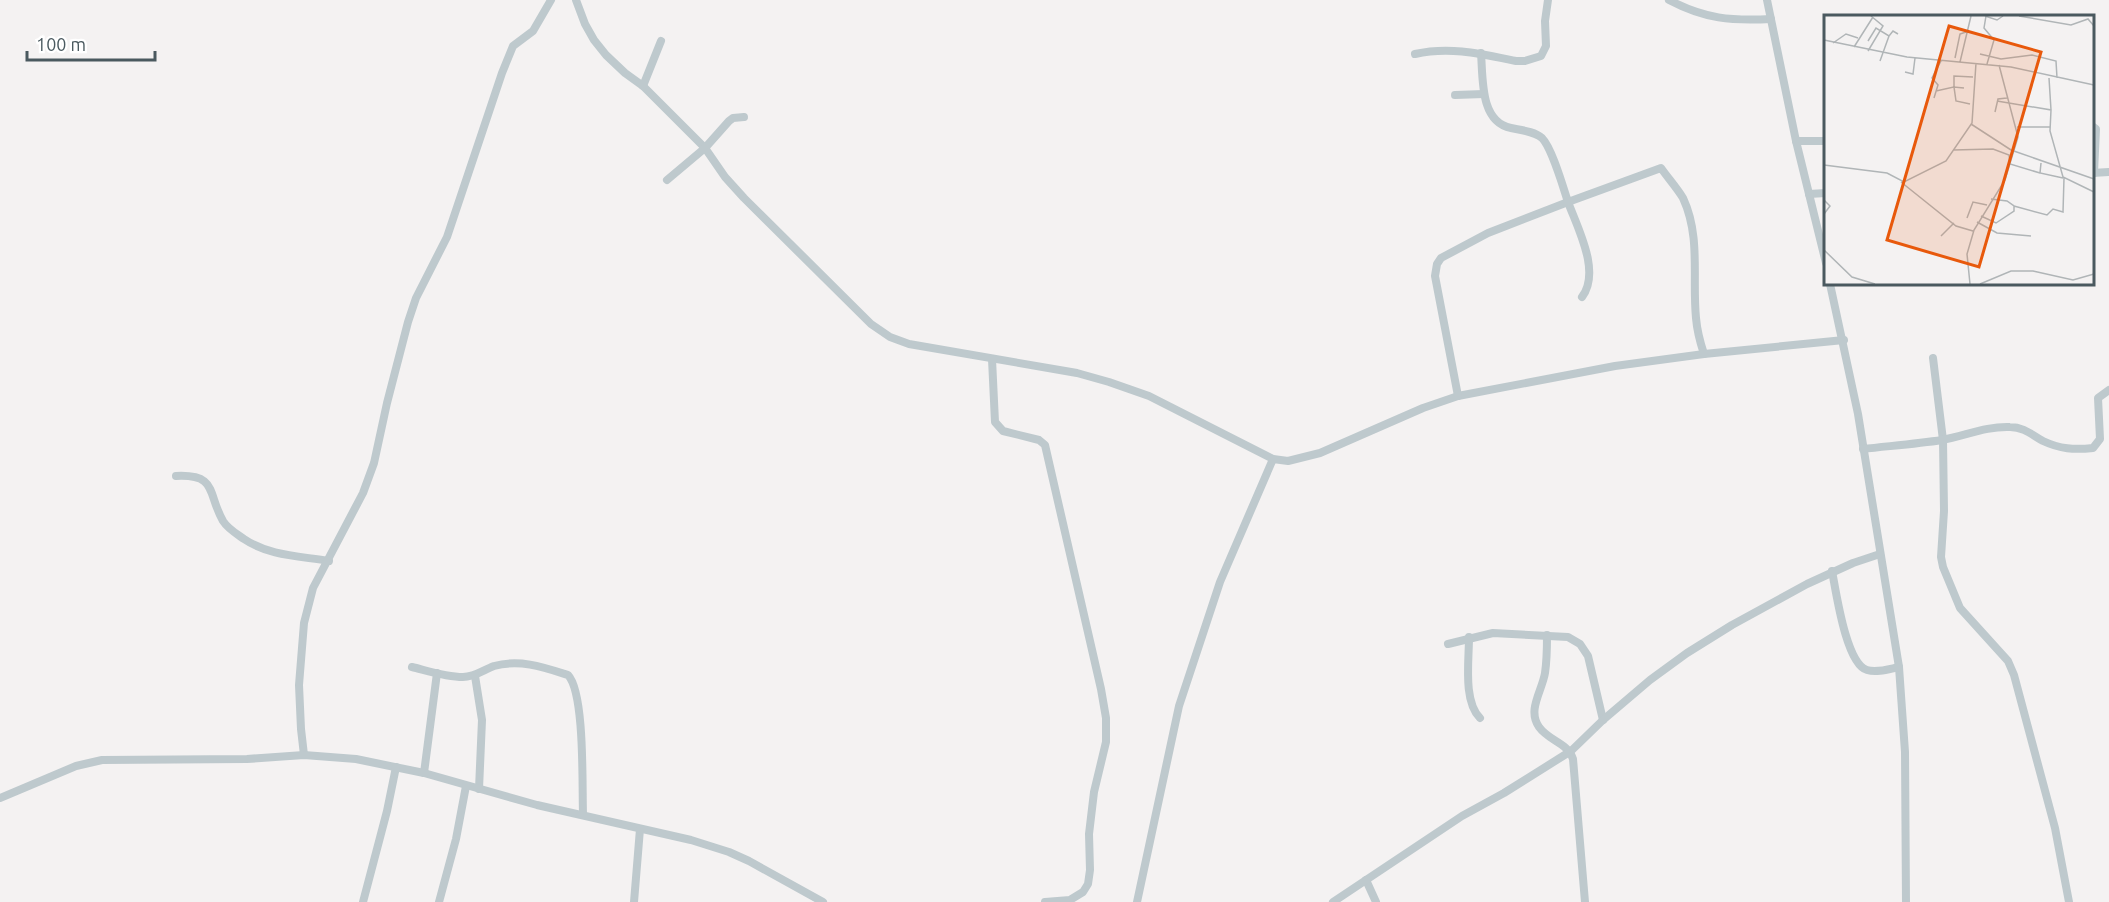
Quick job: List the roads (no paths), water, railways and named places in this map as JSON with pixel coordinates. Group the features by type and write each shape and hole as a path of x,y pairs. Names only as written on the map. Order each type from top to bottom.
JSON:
{"street":[{"path":"304,755 299,685 304,623 314,588 363,493 374,463 408,322 416,298 447,237 502,73 513,46 533,30 551,0"},
{"path":"576,0 594,40 625,73 643,86 705,148 725,177 744,198 871,324 890,337 909,344 1077,373 1110,382 1149,396 1273,459 1288,461 1320,453 1423,408 1458,396 1615,366 1704,354 1844,340"},
{"path":"1415,54 1447,50 1481,53 1516,61 1541,56 1546,46 1545,21 1548,0"},
{"path":"1669,0 1705,16 1726,20 1770,19"},
{"path":"1767,0 1796,141 1824,255"},
{"path":"643,86 661,41"},
{"path":"1481,53 1484,94 1492,117 1504,127 1533,133 1542,138 1555,165 1579,232 1590,273 1588,289 1582,297"},
{"path":"1455,94 1484,94"},
{"path":"668,180 705,148 729,121 733,118 744,117"},
{"path":"2094,128 2096,129 2094,158"},
{"path":"1796,141 1824,141"},
{"path":"1458,396 1435,276 1437,264 1442,258 1488,233 1661,168 1682,196 1690,219 1696,263 1695,315 1697,332 1704,354"},
{"path":"2094,173 2109,172"},
{"path":"1809,194 1824,194"},
{"path":"1830,285 1844,340 1899,667 1904,719 1906,902"},
{"path":"1933,358 1943,440 1944,512 1941,557 1943,567 1960,608 2008,662 2014,675 2055,828 2069,902"},
{"path":"992,359 995,422 1003,431 1039,440 1045,445 1106,718 1106,742 1094,792 1089,834 1088,884 1083,892 1070,900 1045,902"},
{"path":"1863,449 1943,440 1982,430 2013,426 2025,429 2058,447 2074,450 2093,448 2100,439 2098,398 2109,390"},
{"path":"1137,902 1179,706 1220,582 1273,459"},
{"path":"176,476 202,478 214,496 224,523 254,546 279,553 329,561"},
{"path":"1334,902 1462,816 1504,793 1570,751 1650,680 1687,653 1732,625 1832,571 1880,554"},
{"path":"1832,571 1844,628 1856,660 1866,670 1877,671 1899,667"},
{"path":"1449,644 1469,637 1493,633 1568,637 1580,644 1586,651 1603,720"},
{"path":"1547,635 1544,675 1535,706 1535,718 1544,733 1570,751 1575,766 1586,902"},
{"path":"1469,637 1470,701 1474,712 1480,718"},
{"path":"412,667 462,677 475,676 488,668 513,663 533,664 568,675 571,678 580,713 583,814"},
{"path":"424,773 437,673"},
{"path":"475,676 482,720 479,789"},
{"path":"0,798 76,766 102,760 246,759 304,755 356,759 424,773 466,786 691,840 729,852 773,873 823,902"},
{"path":"363,902 396,767"},
{"path":"440,902 456,839 466,786"},
{"path":"634,902 640,829"},
{"path":"1366,880 1376,902"}]}
